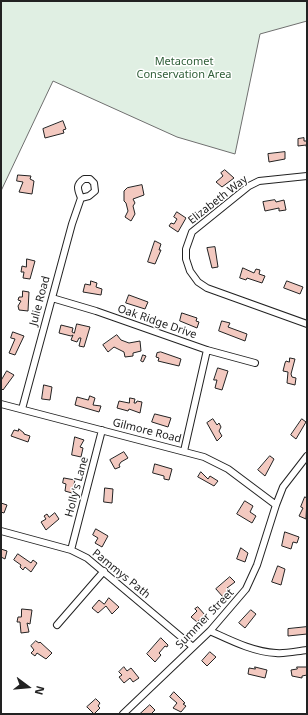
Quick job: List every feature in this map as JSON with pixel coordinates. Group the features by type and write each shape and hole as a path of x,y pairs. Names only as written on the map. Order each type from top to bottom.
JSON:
{"street":[{"name":"Elizabeth Way","path":"307,176 259,181 249,186 192,232 186,249 186,259 190,271 202,285 307,324"},
{"name":"Julie Road","path":"22,409 72,224 81,198"},
{"name":"Oak Ridge Drive","path":"52,298 96,311 207,350 255,364"},
{"path":"184,451 207,350"},
{"name":"Gilmore Road","path":"1,404 184,451 215,462 276,505"},
{"name":"Holly's Lane","path":"71,550 102,430"},
{"name":"Summer Street","path":"123,714 210,631 246,590 257,565 283,487 307,456"},
{"name":"Pammys Path","path":"1,531 71,550 87,558 193,647"},
{"path":"57,624 104,571"},
{"path":"210,631 243,646 262,651 276,653 307,650"}],"green space":[{"name":"Metacomet Conservation Area","path":"1,1 307,1 307,21 260,34 235,154 177,137 53,81 1,191"}],"building":[{"path":"63,121 66,129 63,130 64,133 45,138 43,129"},
{"path":"304,138 304,141 307,141 307,150 306,145 298,146 298,139"},
{"path":"285,152 285,159 269,162 268,154"},
{"path":"225,170 234,178 222,187 216,182 223,176 221,173"},
{"path":"18,175 31,176 30,179 34,181 32,194 19,192 23,182 17,181"},
{"path":"142,185 144,195 133,199 135,203 133,206 135,214 131,221 125,217 128,211 124,201 124,191 127,188"},
{"path":"275,200 276,202 284,200 286,210 279,211 279,208 265,211 263,202"},
{"path":"177,212 186,218 178,232 169,226 171,223 174,224 177,219 174,217"},
{"path":"155,241 161,244 159,250 161,250 155,264 148,262"},
{"path":"215,247 218,267 212,268 207,248"},
{"path":"27,259 35,261 30,279 23,278 24,272 21,272 22,266 26,267"},
{"path":"243,268 254,273 256,269 260,270 259,274 265,276 262,283 247,278 246,280 240,278"},
{"path":"91,281 97,283 96,287 102,289 101,295 83,292 85,284 90,285"},
{"path":"287,281 303,287 300,294 284,288"},
{"path":"23,291 29,292 28,311 19,310 18,306 21,301 18,300 19,297 22,297"},
{"path":"129,295 148,302 145,309 126,303"},
{"path":"182,313 197,318 196,321 199,322 197,328 180,321"},
{"path":"222,321 230,323 228,327 247,334 245,341 219,331"},
{"path":"77,324 90,327 84,347 79,346 81,338 79,338 77,342 71,340 73,335 71,336 59,333 61,325 73,328 72,332 74,333"},
{"path":"13,332 24,336 15,355 9,353 15,339 11,338"},
{"path":"117,335 121,340 129,343 140,341 141,351 133,353 133,356 125,357 124,352 114,347 108,352 103,345"},
{"path":"161,352 181,359 179,366 158,361 159,358 156,357 157,353"},
{"path":"143,355 146,356 143,362 141,361"},
{"path":"290,358 295,359 291,374 292,377 296,378 295,385 287,383 288,372 283,371 286,361 289,362"},
{"path":"218,368 228,371 222,390 215,388 217,380 214,380"},
{"path":"7,371 14,375 3,390 1,388 1,381"},
{"path":"44,385 52,387 50,400 42,399"},
{"path":"90,396 95,398 93,405 101,406 99,412 75,405 77,397 88,400"},
{"path":"130,398 135,399 134,403 137,401 142,402 140,413 129,409 128,411 117,408 119,401 129,403"},
{"path":"155,414 171,418 168,427 152,422"},
{"path":"213,419 217,425 219,423 221,427 219,431 222,436 217,441 207,423"},
{"path":"302,419 306,422 296,439 291,435"},
{"path":"19,429 24,434 30,436 28,442 11,436 14,430 18,431"},
{"path":"75,437 84,440 80,447 83,448 81,457 72,455"},
{"path":"124,452 128,458 121,462 119,465 120,467 115,469 110,460"},
{"path":"270,456 274,459 265,476 258,470"},
{"path":"155,464 172,469 169,480 164,479 164,476 153,473"},
{"path":"201,472 208,479 210,476 218,481 214,486 198,477"},
{"path":"64,478 75,480 72,493 65,491 66,484 63,483"},
{"path":"105,488 113,489 112,503 104,502"},
{"path":"305,497 307,498 306,519 299,516 303,508 301,507"},
{"path":"245,501 253,506 250,512 256,516 252,523 237,514"},
{"path":"1,503 7,505 4,513 1,512"},
{"path":"55,513 59,519 46,530 41,522 46,519 44,516 47,514 49,517"},
{"path":"96,529 108,536 102,547 95,543 98,538 93,535"},
{"path":"285,532 299,537 297,543 293,542 291,549 282,546"},
{"path":"241,548 248,553 245,562 237,559"},
{"path":"1,549 7,551 5,559 1,557"},
{"path":"18,554 31,563 33,560 37,563 31,572 25,567 23,570 20,567 21,565 14,560"},
{"path":"278,566 285,569 281,585 272,582"},
{"path":"230,577 235,582 227,588 229,589 226,592 227,594 223,597 216,589"},
{"path":"109,598 119,607 112,614 106,606 98,613 92,608 99,600 104,604"},
{"path":"198,607 205,615 197,622 191,617 197,611 195,609"},
{"path":"22,609 32,610 30,624 27,623 29,632 21,633 20,622 17,622 18,617 21,617"},
{"path":"251,610 256,614 245,628 239,623"},
{"path":"307,627 307,634 288,636 288,629"},
{"path":"161,638 168,645 167,647 165,646 159,653 161,655 155,662 147,654"},
{"path":"36,641 39,643 40,642 52,653 46,659 37,653 35,656 31,653 34,650 31,646"},
{"path":"210,652 216,657 207,666 202,661"},
{"path":"124,667 127,671 131,668 139,678 133,682 130,678 124,683 119,677 122,675 119,672"},
{"path":"255,667 267,670 265,678 248,674 249,668 255,669"},
{"path":"297,667 307,667 307,675 302,676 302,678 292,676 291,670 297,669"},
{"path":"174,692 185,703 183,704 186,706 181,712 173,708 177,703 170,697"},
{"path":"96,699 100,703 98,706 100,708 94,714 87,707"},
{"path":"150,705 155,710 151,714 140,714"}]}
